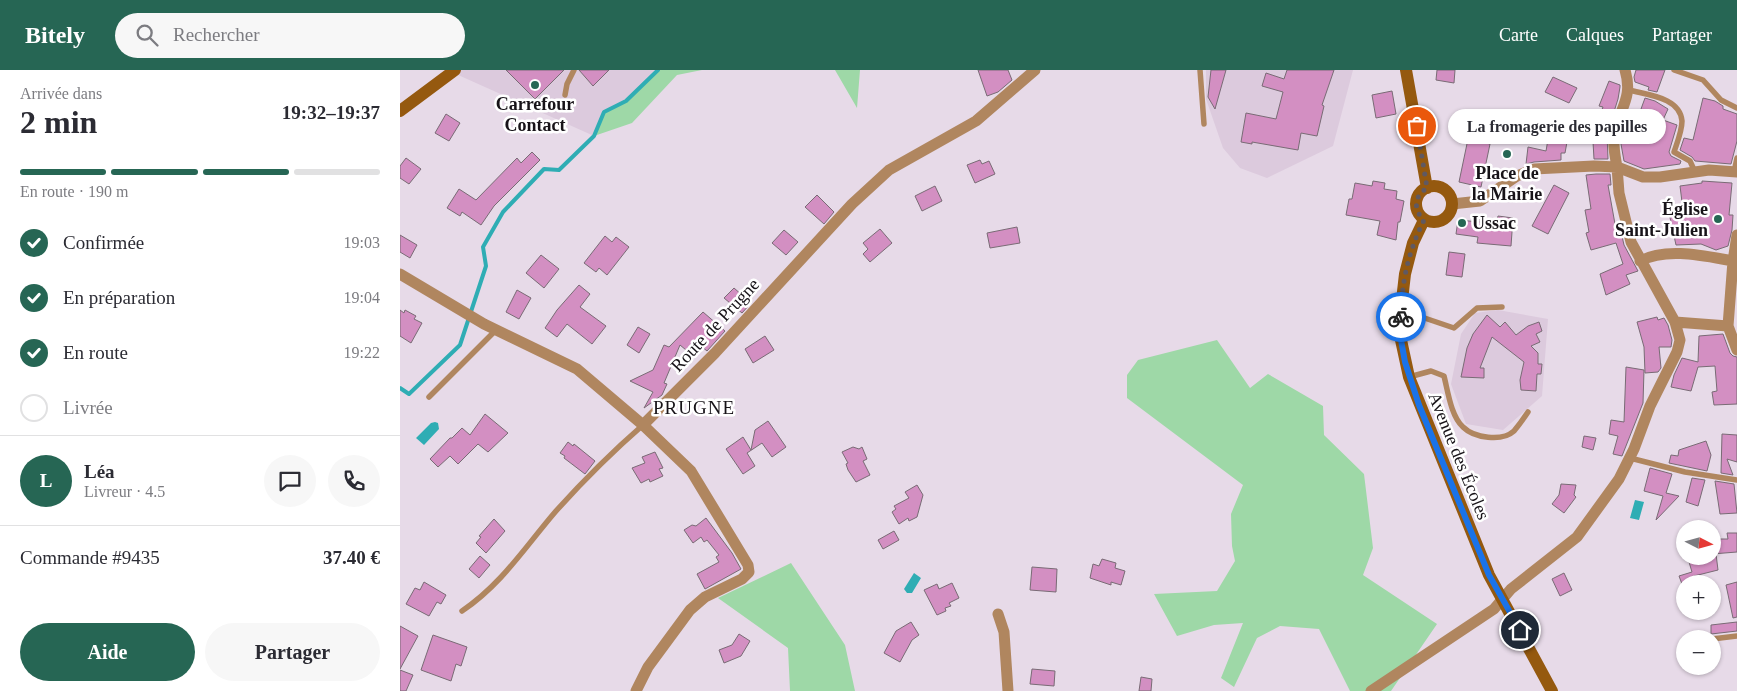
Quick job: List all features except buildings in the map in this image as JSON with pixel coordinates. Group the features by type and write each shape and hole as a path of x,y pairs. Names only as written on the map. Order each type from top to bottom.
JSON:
{"street":[{"path":"400,111 455,70"},
{"name":"Route de Prugne","path":"643,425 715,353 852,204 889,170 976,121 1035,70"},
{"path":"1406,70 1427,188"},
{"path":"1371,691 1494,609 1511,589 1577,537 1619,480 1630,458 1650,406 1677,352 1680,340 1675,322 1631,242 1619,193 1617,167 1613,149 1614,133 1629,90 1625,70"},
{"path":"1452,204 1480,201 1517,176 1534,169 1594,166 1617,167 1644,177 1660,177 1709,170 1736,172"},
{"path":"1438,187 1444,189 1452,204 1449,214 1435,222 1424,220 1417,211 1416,200 1418,195 1427,188 1438,187"},
{"name":"Avenue des Écoles","path":"1424,220 1413,242 1405,274 1401,309 1401,340 1409,377 1489,575 1552,691"},
{"path":"1737,235 1733,308 1728,326 1737,350"},
{"path":"1640,261 1650,256 1690,253 1735,262"},
{"path":"400,274 496,330 577,369 643,425 691,471 748,565 749,572 742,579 705,597 690,610 648,667 636,691"},
{"path":"1675,322 1728,326"},
{"path":"998,614 1004,632 1008,691"}],"lane":[{"path":"565,95 567,84 574,70"},
{"path":"1200,70 1204,124"},
{"path":"1674,70 1703,80 1722,100 1737,108"},
{"path":"1629,90 1668,100 1680,112 1682,123 1674,152 1690,161 1695,172"},
{"path":"1736,172 1737,158"},
{"path":"1401,309 1454,328 1477,308 1502,307"},
{"path":"429,397 496,330"},
{"path":"1409,377 1431,371 1444,376 1455,415 1463,428 1477,435 1500,438 1513,432 1528,412"},
{"path":"462,611 481,599 507,572 556,512 611,454 643,425"},
{"path":"1630,458 1685,472 1737,480"},
{"path":"1721,638 1737,636"}],"shaded area":[{"path":"447,70 658,70 626,101 604,112 594,136"},
{"path":"1206,70 1353,70 1333,146 1267,178 1240,168 1223,148 1206,99"},
{"path":"1498,310 1548,319 1542,396 1503,430 1466,424 1451,384 1461,334 1475,313"}],"green space":[{"path":"658,70 702,70 677,75 632,123 594,136 604,112 626,101"},
{"path":"835,70 860,70 857,108"},
{"path":"1217,340 1250,388 1268,374 1323,406 1324,435 1364,474 1373,548 1363,575 1437,624 1391,691 1350,691 1319,629 1280,626 1257,638 1234,687 1221,678 1243,623 1214,625 1177,636 1154,594 1217,591 1235,561 1232,546 1231,514 1243,485 1127,398 1127,375 1138,360"},
{"path":"791,563 845,645 855,691 790,691 788,648 718,598"}],"water":[{"path":"431,423 438,423 439,429 424,445 416,438"},
{"path":"1635,500 1644,502 1639,520 1630,518"},
{"path":"914,573 921,578 912,593 907,593 904,589"}],"waterway":[{"path":"400,388 409,394 460,345 486,266 483,247 503,212 544,169 559,170 594,136 604,112 626,101 658,70"}],"way so far":[{"path":"1401,317 1405,274 1413,242 1424,220 1417,211 1416,200 1422,190 1427,188 1417,126"}],"place":[{"name":"Carrefour Contact","path":"535,85"},
{"name":"La fromagerie des papilles","path":"1417,126"},
{"name":"Place de la Mairie","path":"1507,154"},
{"name":"Église Saint-Julien","path":"1718,219"},
{"name":"Ussac","path":"1462,223"}],"district":[{"name":"PRUGNE","path":"694,407"}],"route":[{"path":"1401,317 1401,340 1405,362 1419,405 1436,442 1489,575 1520,630"}]}
